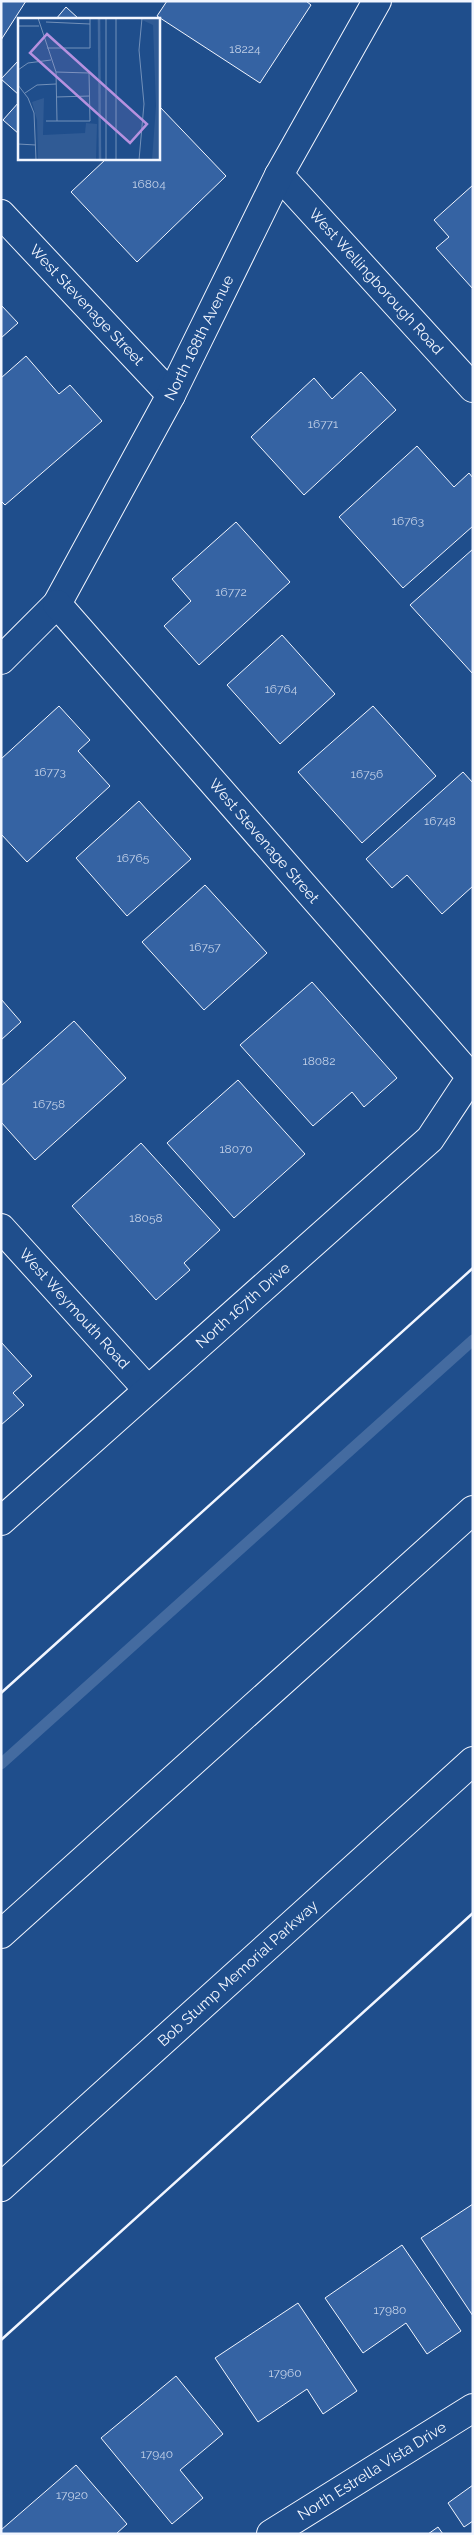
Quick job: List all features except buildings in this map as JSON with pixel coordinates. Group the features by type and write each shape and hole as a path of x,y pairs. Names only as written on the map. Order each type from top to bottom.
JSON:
{"main road":[{"name":"North 168th Avenue","path":"1,660 57,604 171,395 279,175 377,1"},
{"name":"West Wellingborough Road","path":"279,175 473,388"},
{"name":"West Stevenage Street","path":"1,214 171,395"},
{"name":"West Stevenage Street","path":"57,604 471,1077"},
{"name":"North 167th Drive","path":"1,1521 430,1139 471,1077"},
{"name":"West Weymouth Road","path":"1,1228 147,1389"},
{"path":"1,1934 473,1510"},
{"name":"Bob Stump Memorial Parkway","path":"1,2187 473,1761"},
{"name":"North Estrella Vista Drive","path":"272,2534 473,2408"}],"waterway":[{"path":"1,1764 473,1340"}],"wall":[{"path":"1,1693 473,1268"},
{"path":"1,2340 473,1913"}]}
